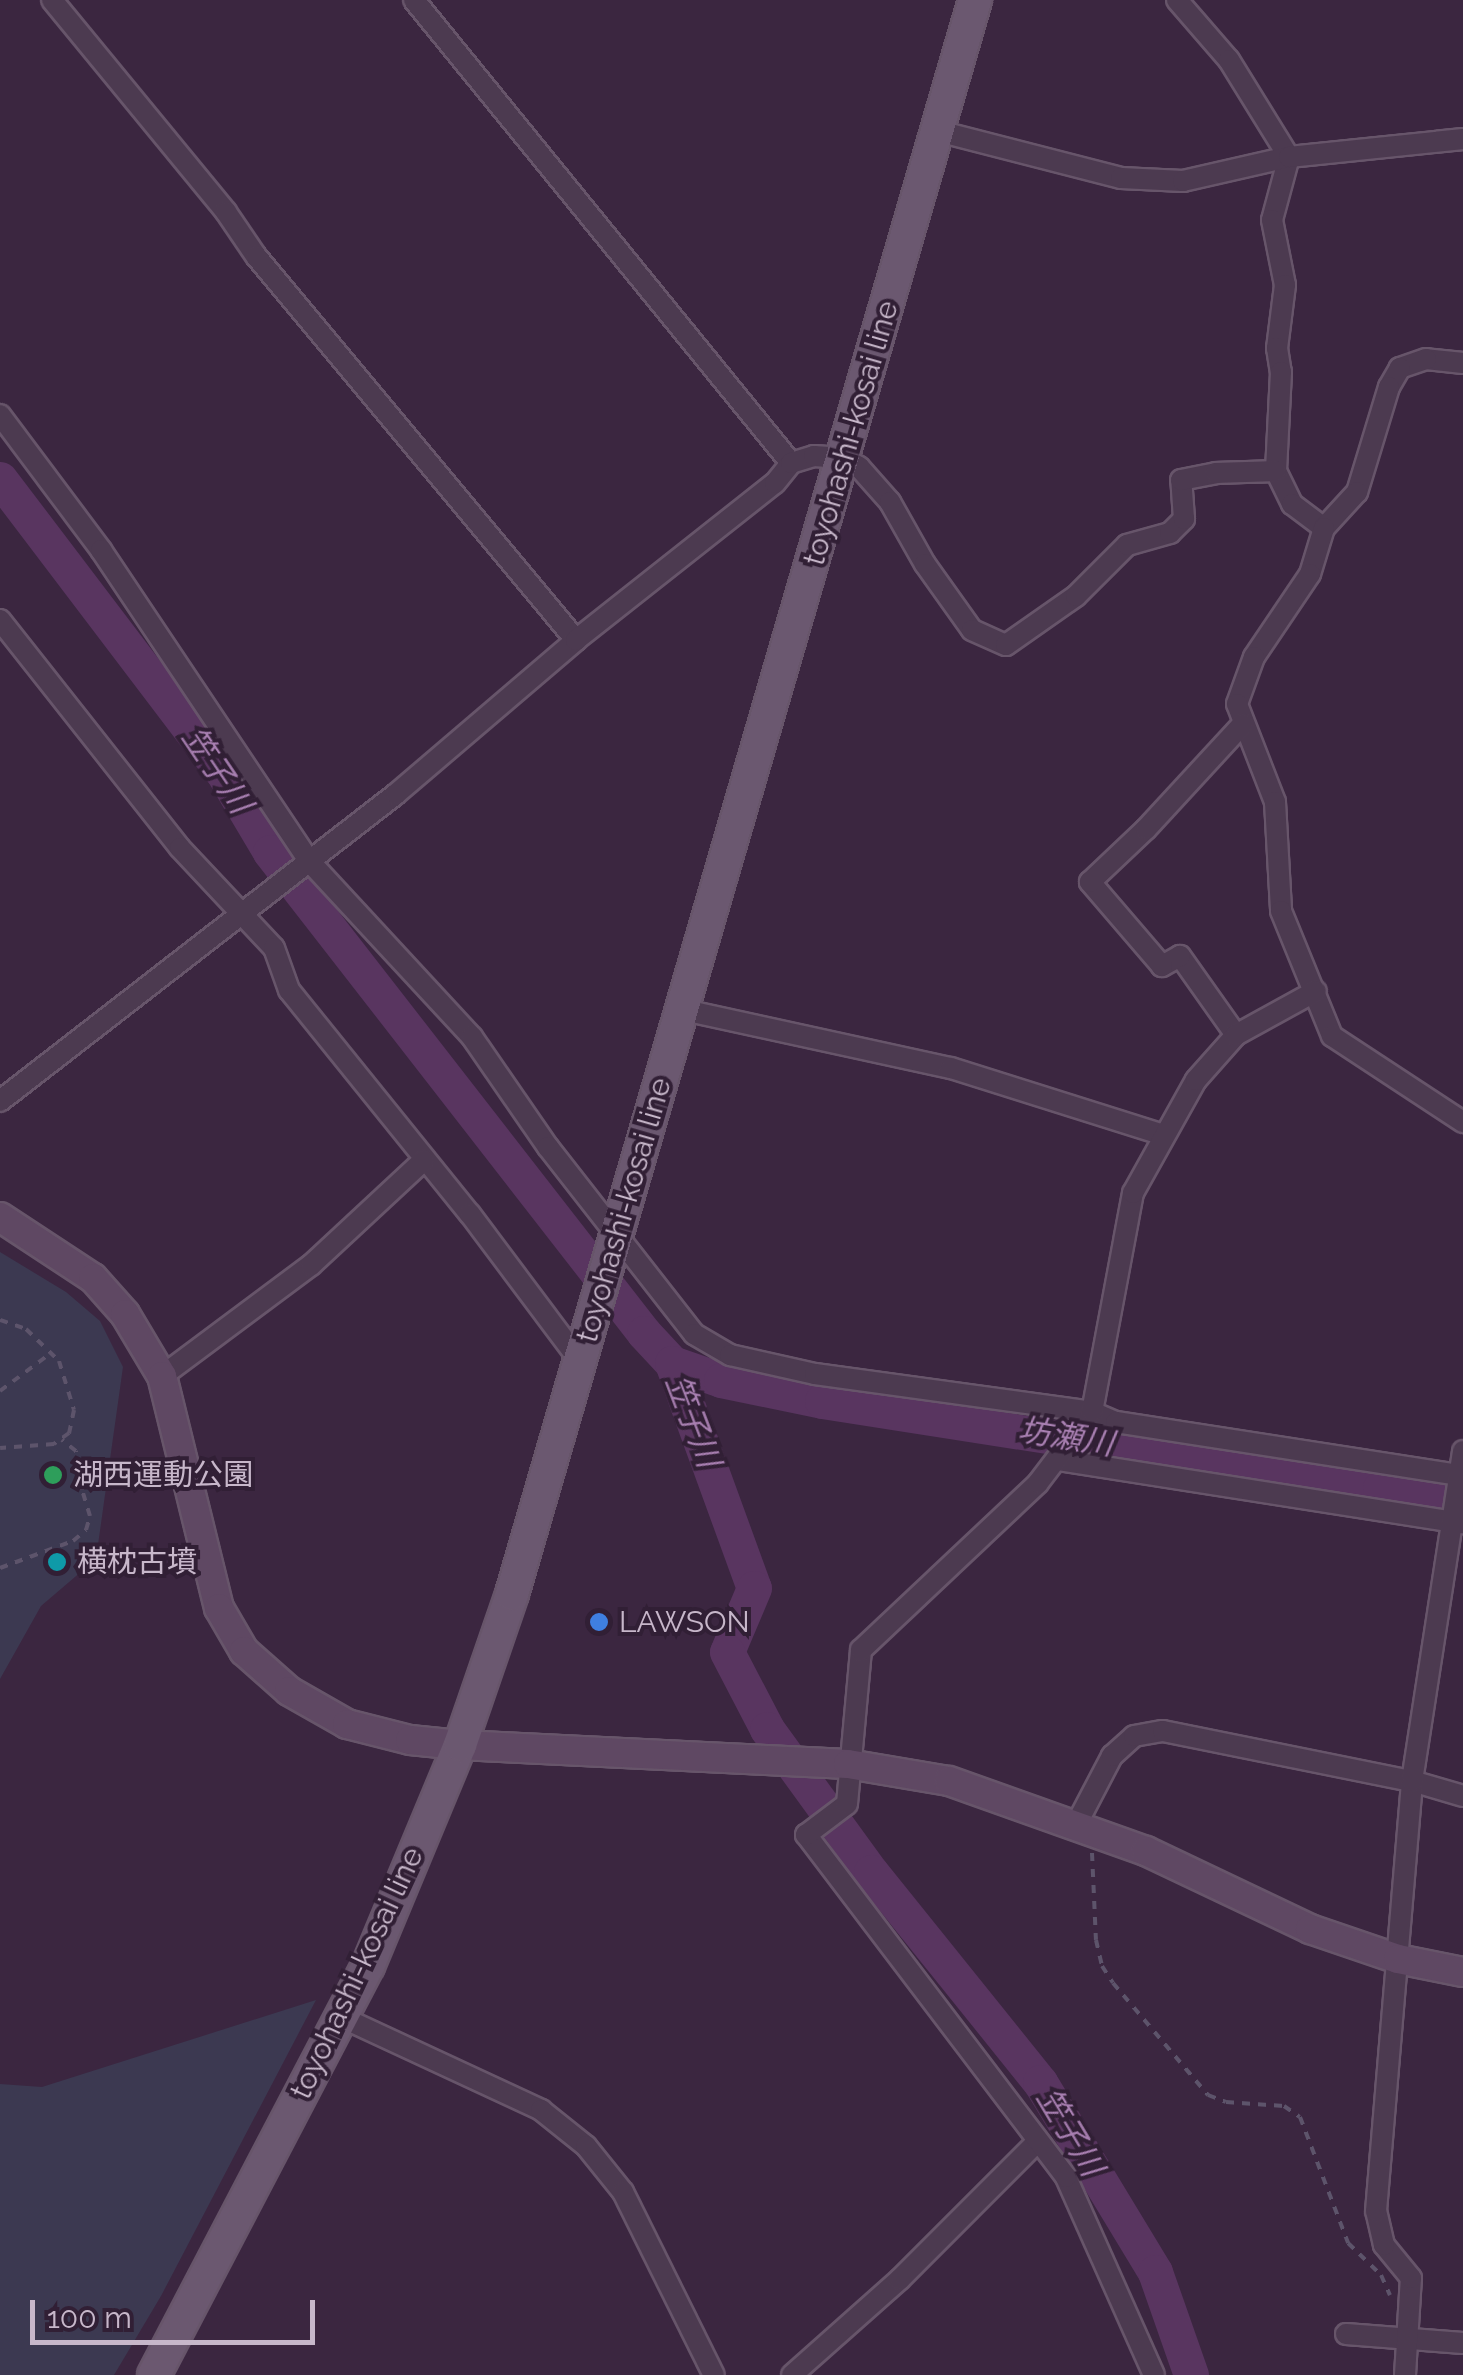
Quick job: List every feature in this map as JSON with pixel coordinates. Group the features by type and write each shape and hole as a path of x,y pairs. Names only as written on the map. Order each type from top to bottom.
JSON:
{"main road":[{"name":"toyohashi-kosai line","path":"154,2375 368,1966 460,1745 512,1594 975,0"}],"street":[{"path":"52,0 226,212 256,256 576,640"},
{"path":"414,0 790,463"},
{"path":"1178,0 1229,60 1288,157 1272,220 1285,285 1277,348 1281,372 1276,471 1292,504 1324,528"},
{"path":"938,131 1121,178 1183,181 1288,157 1463,139"},
{"path":"1463,363 1426,359 1400,368 1389,387 1357,492 1324,528 1310,574 1254,657 1237,704 1276,802 1282,910 1332,1036 1463,1122"},
{"path":"0,415 101,550 310,862 472,1037 612,1244 694,1334 730,1355 870,1383 1460,1479"},
{"path":"0,1100 90,1028 249,912 576,640 775,483 790,463 814,456 844,458 860,467 890,502 926,564 972,630 1006,646 1076,596 1127,544 1170,533 1184,519 1181,480 1216,473 1276,471"},
{"path":"0,620 180,848 249,912 274,948 289,990 583,1350"},
{"path":"1236,1036 1180,956 1162,966 1090,882 1146,829 1243,724"},
{"path":"1154,2375 1066,2177 806,1836 847,1804 861,1650 1061,1456 1088,1417 1133,1193 1196,1080 1236,1036 1316,991"},
{"path":"684,1010 951,1068 1164,1135"},
{"path":"162,1376 311,1265 424,1160"},
{"path":"0,1217 94,1278 125,1314 162,1376 220,1608 244,1651 289,1691 347,1724 410,1740 460,1745 848,1764 949,1780 1084,1826 1310,1929 1398,1959 1463,1972"},
{"path":"1404,2375 1397,2339 1411,2278 1384,2245 1377,2227 1412,1782 1457,1521 1463,1451"},
{"path":"1061,1456 1457,1521"},
{"path":"1084,1826 1112,1756 1134,1736 1163,1732 1412,1782 1463,1796"},
{"path":"341,2017 541,2110 586,2146 623,2192 714,2375"},
{"path":"792,2375 900,2279 1037,2142"},
{"path":"1346,2334 1463,2343"}],"path":[{"path":"0,1320 26,1329 52,1353 69,1384 74,1410 69,1433 62,1440 44,1446 0,1448"},
{"path":"0,1392 52,1353"},
{"path":"0,1568 73,1541 86,1530 90,1516 82,1490 82,1466 76,1451 62,1440"},
{"path":"1084,1826 1102,1966 1208,2095 1226,2102 1284,2106 1300,2117 1348,2243 1381,2275 1391,2297 1397,2339"}],"shaded area":[{"name":"湖西運動公園","path":"0,1252 66,1292 100,1321 123,1367 96,1559 41,1606 0,1679"},
{"path":"316,2000 161,2296 114,2375 0,2375 0,2084 42,2087"}],"waterway":[{"name":"笠子川","path":"0,479 222,771 270,852 644,1333 672,1363 754,1588 727,1652 767,1729 871,1872 1040,2082 1155,2272 1191,2375"},
{"name":"坊瀬川","path":"672,1363 721,1380 822,1401 1380,1488 1463,1497"}],"place":[{"name":"湖西運動公園","path":"53,1475"},
{"name":"横枕古墳","path":"57,1562"},
{"name":"LAWSON","path":"599,1622"}]}
